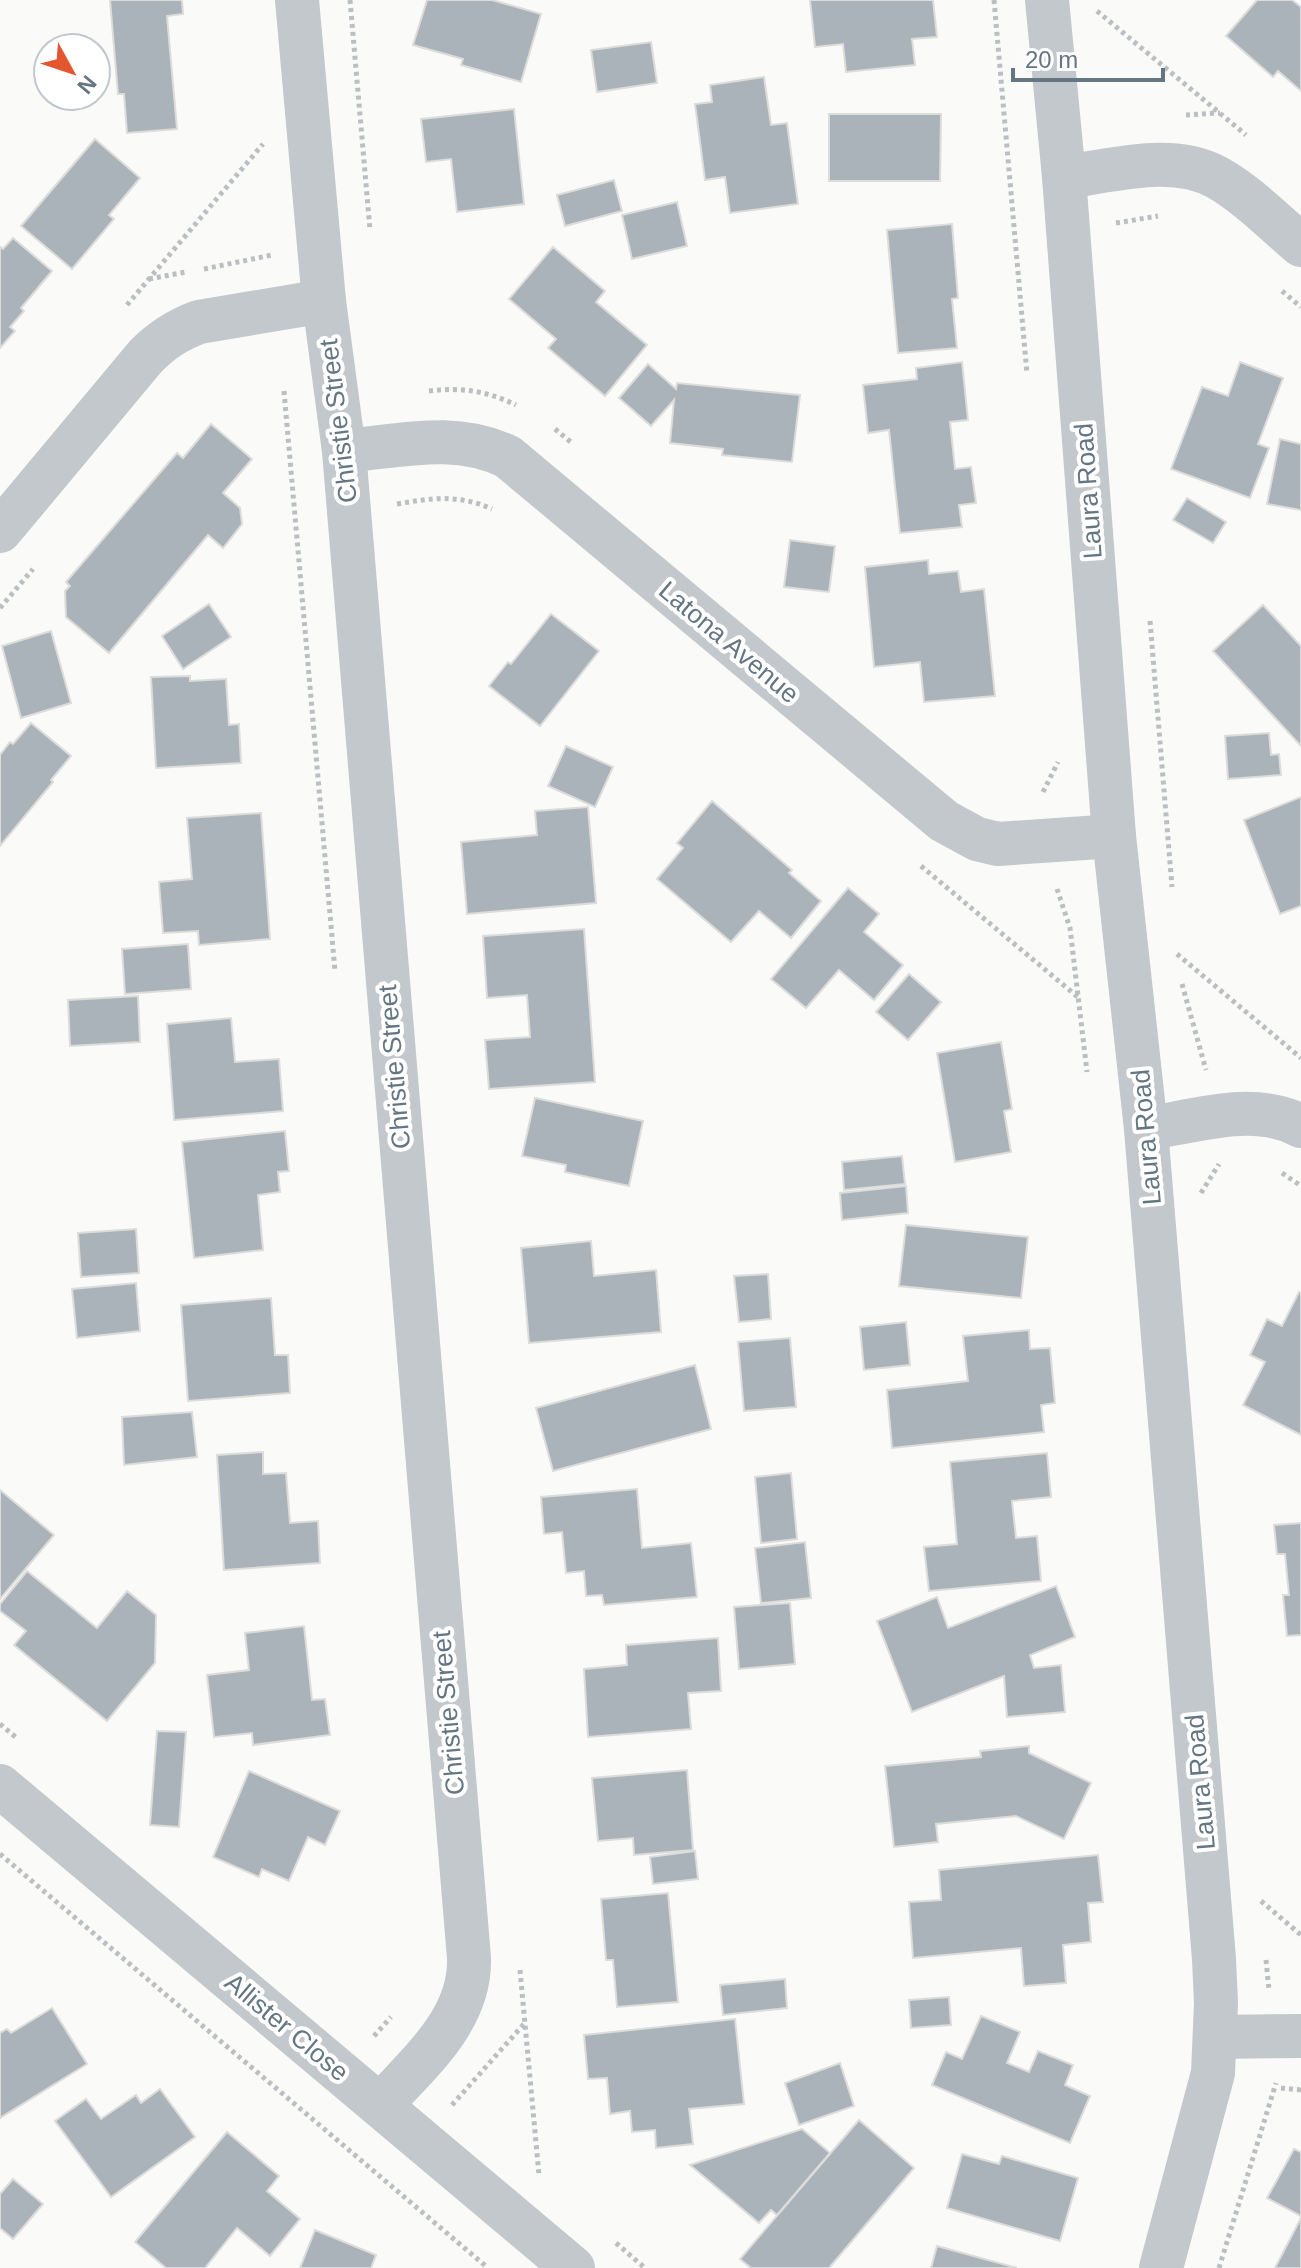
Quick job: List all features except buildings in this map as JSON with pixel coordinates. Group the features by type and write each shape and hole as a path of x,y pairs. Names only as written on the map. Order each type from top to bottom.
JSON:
{"street":[{"name":"Christie Street","path":"297,0 324,301 344,451 469,1971 462,2004 451,2024 381,2105"},
{"name":"Laura Road","path":"1047,0 1064,177 1114,836 1146,1129 1212,1927 1216,2037 1213,2073 1161,2268"},
{"path":"1064,177 1158,165 1204,172 1232,187 1301,245"},
{"path":"0,531 162,340 199,322 324,301"},
{"name":"Latona Avenue","path":"344,451 442,441 487,447 508,457 944,821 977,839 998,844 1114,836"},
{"path":"1146,1129 1240,1114 1287,1119 1301,1126"},
{"name":"Allister Close","path":"0,1786 573,2268"},
{"path":"1216,2037 1301,2036"}],"path":[{"path":"350,0 371,238"},
{"path":"994,0 1027,378"},
{"path":"1096,10 1255,142"},
{"path":"119,315 263,144"},
{"path":"1114,210 1116,238"},
{"path":"1115,223 1163,216"},
{"path":"148,279 273,255"},
{"path":"1277,287 1301,307"},
{"path":"282,377 336,985"},
{"path":"392,505 447,497 474,501 493,510"},
{"path":"0,608 39,561"},
{"path":"1149,609 1172,891"},
{"path":"1044,800 1043,789 1053,774 1058,758"},
{"path":"911,858 1079,998"},
{"path":"1056,886 1070,928 1088,1075"},
{"path":"1178,964 1177,954 1301,1058"},
{"path":"1179,975 1208,1080"},
{"path":"1219,1164 1233,1162"},
{"path":"1280,1171 1301,1186"},
{"path":"0,1854 488,2268"},
{"path":"1261,1901 1301,1935"},
{"path":"374,2036 393,2015"},
{"path":"452,2105 525,2023"},
{"path":"1219,2268 1276,2087 1276,2074"},
{"path":"1276,2087 1301,2090"}]}
